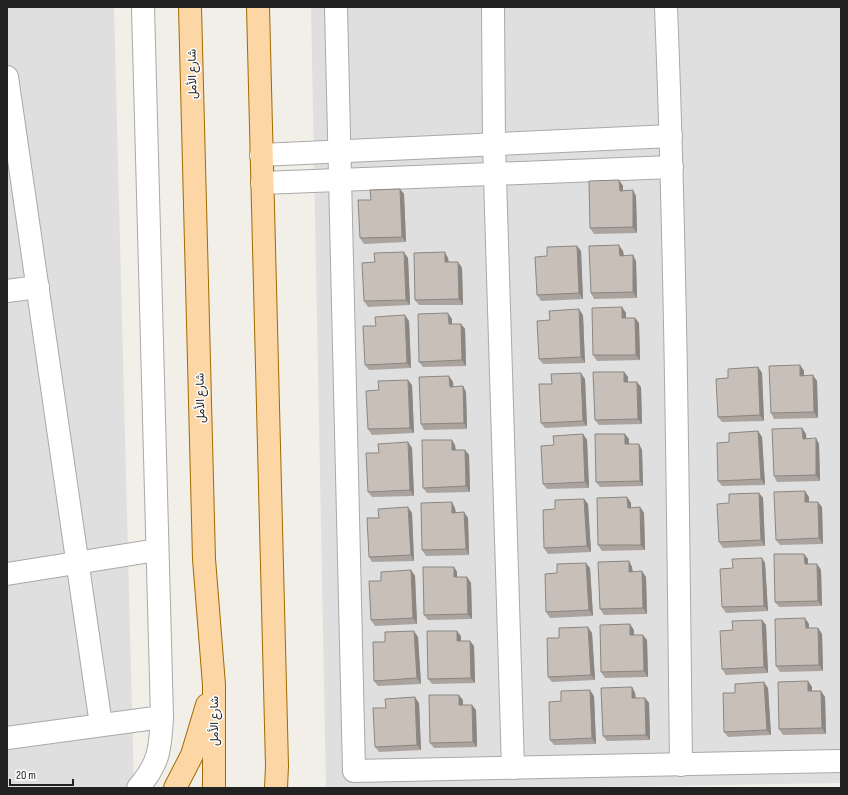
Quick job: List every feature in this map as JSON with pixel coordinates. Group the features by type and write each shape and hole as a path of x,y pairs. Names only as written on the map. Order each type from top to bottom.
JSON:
{"main road":[{"name":"شارع الأمل","path":"190,7 204,559 214,685 214,788"},
{"path":"258,7 277,766 276,788"},
{"path":"175,788 192,755 214,685"}],"street":[{"path":"138,788 153,769 160,749 162,717 143,7"},
{"path":"336,7 354,771 841,762"},
{"path":"493,7 494,144 513,768"},
{"path":"666,7 672,167 676,345 681,765"},
{"path":"8,88 101,725"},
{"path":"261,155 671,136"},
{"path":"262,183 672,167"},
{"path":"7,291 38,287"},
{"path":"7,574 157,550"},
{"path":"7,738 162,717"}],"shaded area":[{"path":"7,7 114,7 134,788 7,788"},
{"path":"311,7 841,7 841,783 548,788 326,788"}],"building":[{"path":"619,180 620,191 633,190 633,227 590,228 589,181"},
{"path":"400,189 402,237 360,238 358,200 371,200 370,190"},
{"path":"619,245 620,256 633,255 633,292 591,293 589,246"},
{"path":"577,246 579,293 537,295 535,257 547,256 547,247"},
{"path":"404,252 406,300 364,301 362,263 375,262 374,253"},
{"path":"445,252 445,262 458,262 459,299 415,300 414,253"},
{"path":"622,307 622,318 635,318 636,355 593,355 592,308"},
{"path":"579,309 581,357 539,359 537,321 550,320 549,311"},
{"path":"448,313 449,324 461,324 462,360 419,362 418,314"},
{"path":"405,315 407,363 365,365 363,326 376,326 375,317"},
{"path":"800,365 800,376 813,375 814,412 771,413 769,366"},
{"path":"758,367 760,415 718,417 716,379 728,378 728,369"},
{"path":"593,372 624,372 624,382 637,382 638,419 595,420"},
{"path":"581,373 583,421 541,423 539,384 552,384 551,374"},
{"path":"449,376 450,387 463,386 464,423 421,424 419,377"},
{"path":"408,380 410,428 368,429 366,391 379,390 378,381"},
{"path":"802,428 803,439 816,438 816,475 774,476 772,429"},
{"path":"758,431 761,479 718,481 717,443 729,442 729,433"},
{"path":"583,434 585,482 543,484 541,446 554,445 553,436"},
{"path":"595,434 625,434 625,444 639,444 640,481 596,482"},
{"path":"422,440 452,440 452,450 465,450 466,486 423,488"},
{"path":"408,442 410,490 368,492 366,453 379,453 378,444"},
{"path":"805,491 805,502 818,502 819,538 776,540 774,492"},
{"path":"759,493 761,540 719,542 717,504 729,503 729,494"},
{"path":"627,497 628,508 640,507 641,545 598,545 597,498"},
{"path":"584,499 587,546 544,548 543,510 555,509 555,500"},
{"path":"452,502 452,513 464,512 466,549 422,550 421,503"},
{"path":"408,507 411,555 369,557 367,518 379,518 378,509"},
{"path":"774,554 804,554 805,564 817,564 818,601 775,602"},
{"path":"762,558 764,606 722,607 720,569 733,568 732,559"},
{"path":"629,561 629,572 642,571 643,608 600,609 598,562"},
{"path":"586,563 589,610 546,612 545,574 557,573 557,564"},
{"path":"423,567 454,567 454,577 467,577 468,614 424,615"},
{"path":"411,570 413,618 371,620 369,581 381,581 381,572"},
{"path":"805,618 806,628 818,628 819,665 776,666 775,619"},
{"path":"762,620 764,667 722,669 720,631 733,630 732,621"},
{"path":"630,624 630,635 643,635 644,671 601,672 600,625"},
{"path":"588,627 591,675 548,677 547,638 559,638 559,628"},
{"path":"414,631 417,678 374,681 373,642 385,642 385,632"},
{"path":"427,631 457,631 457,641 470,641 471,678 428,679"},
{"path":"808,681 808,691 821,691 822,728 779,729 778,682"},
{"path":"764,682 767,730 724,732 723,693 735,693 735,684"},
{"path":"632,687 632,698 645,698 646,735 603,736 601,688"},
{"path":"590,690 592,738 550,740 549,702 561,701 561,691"},
{"path":"429,695 459,695 459,705 472,705 473,742 430,743"},
{"path":"415,697 417,745 375,747 373,708 386,708 385,699"}]}
